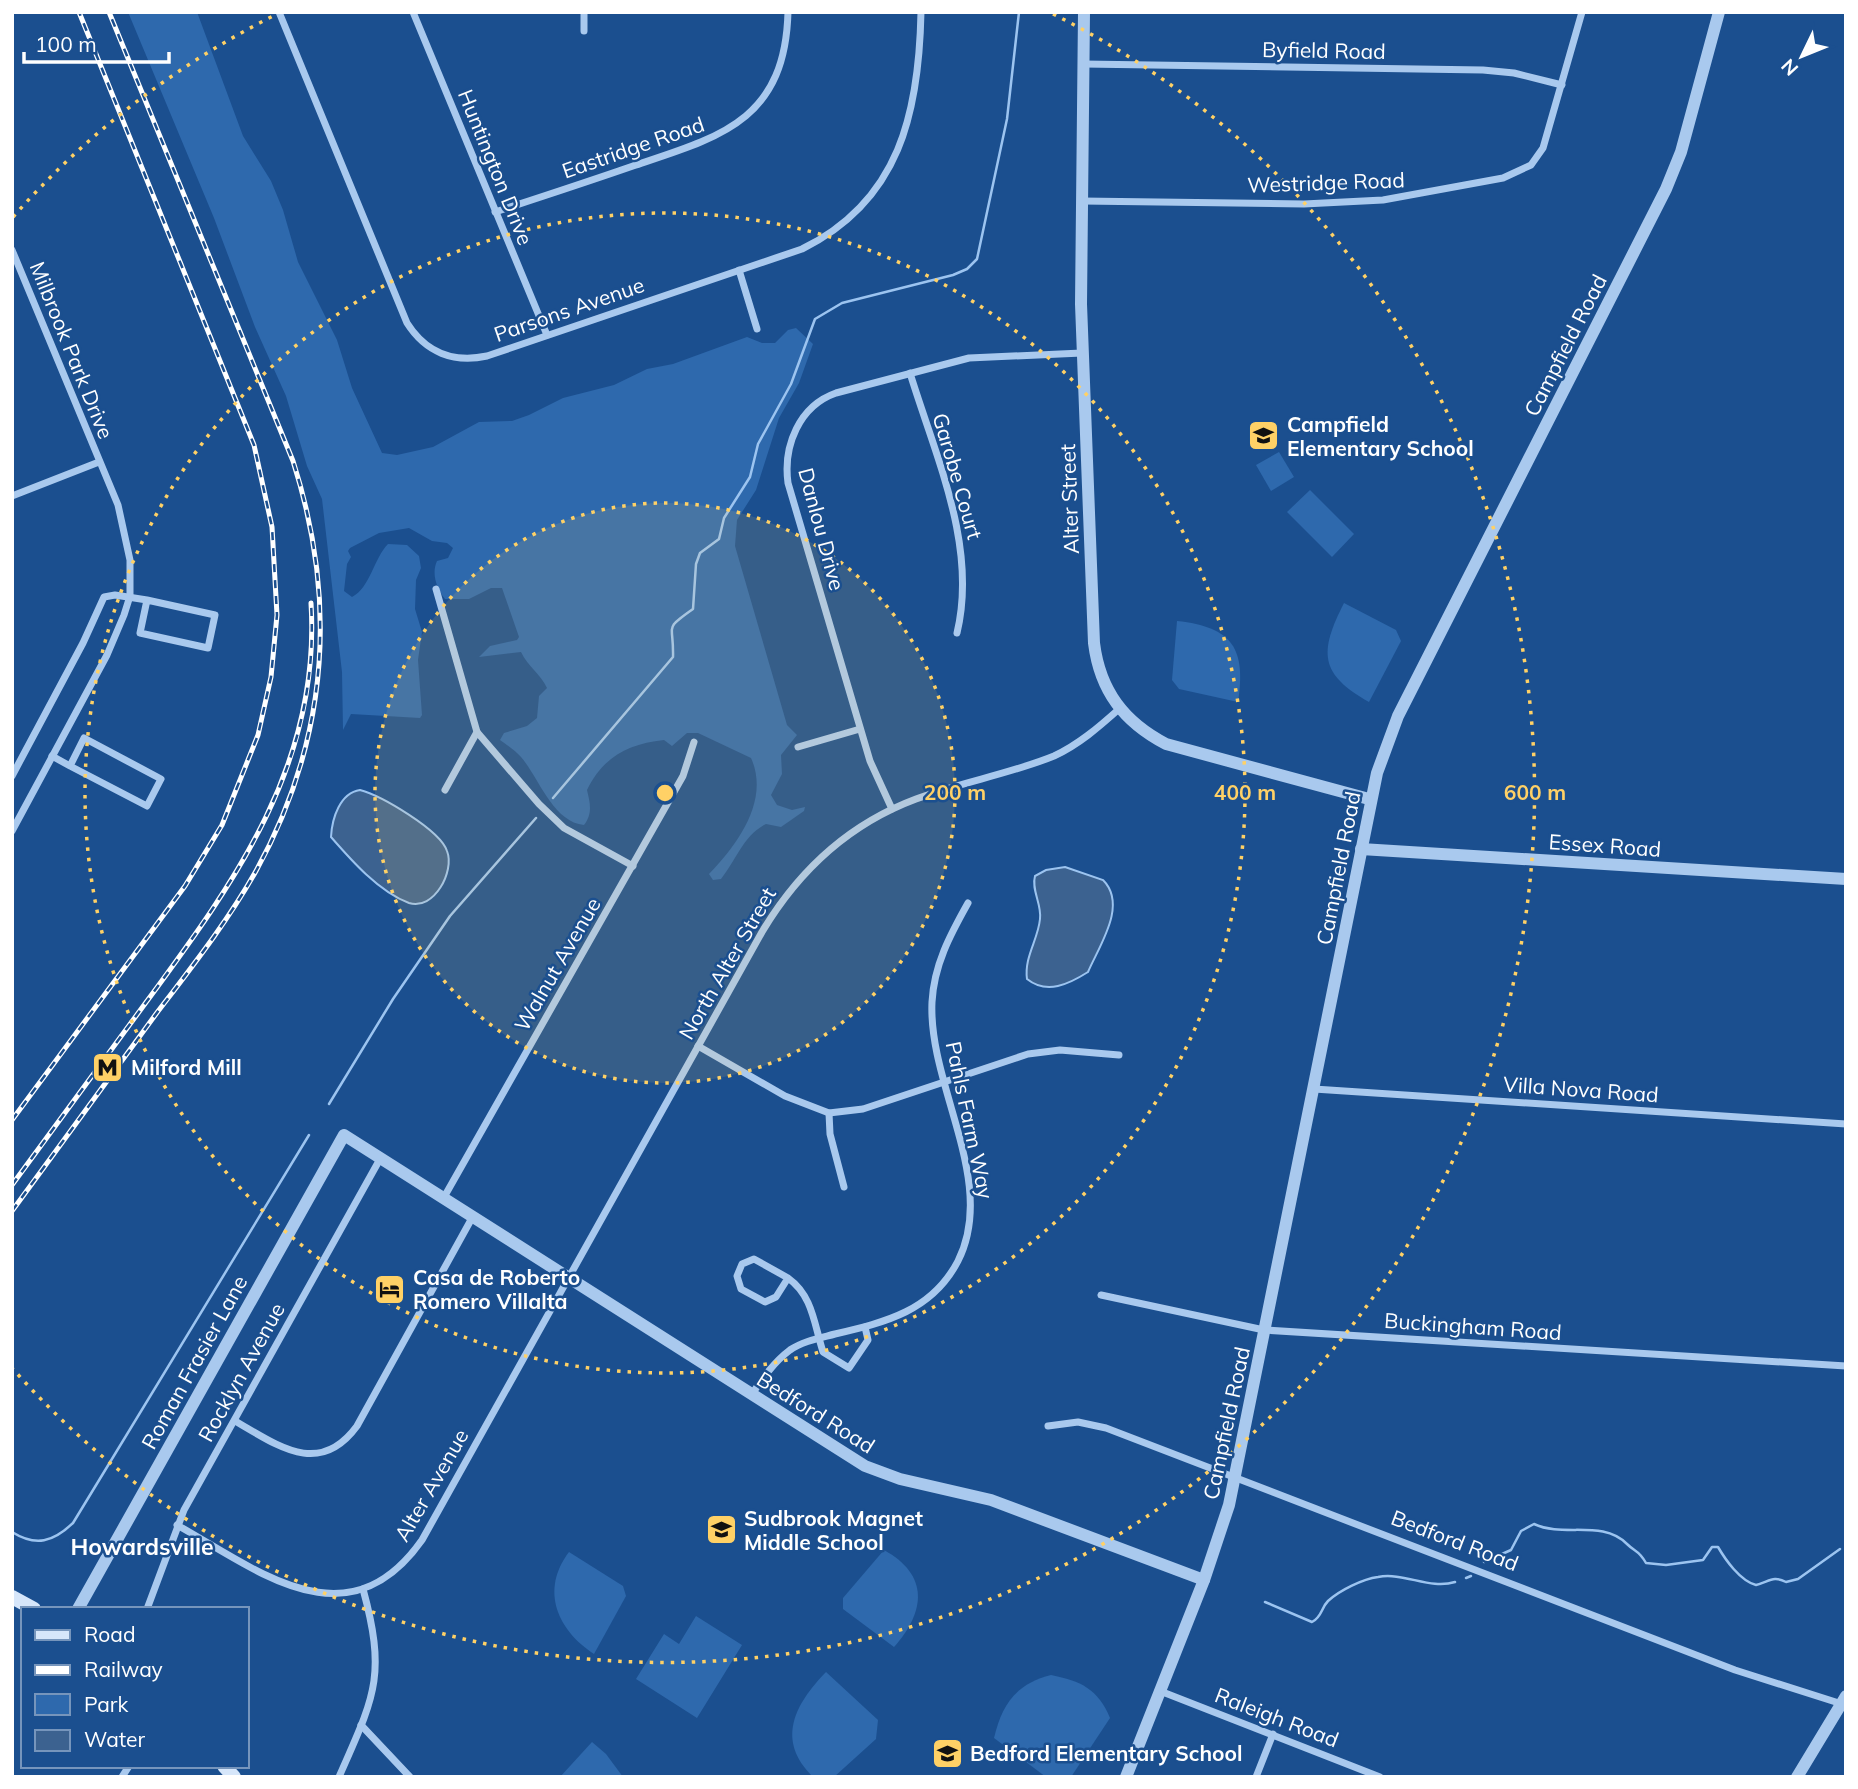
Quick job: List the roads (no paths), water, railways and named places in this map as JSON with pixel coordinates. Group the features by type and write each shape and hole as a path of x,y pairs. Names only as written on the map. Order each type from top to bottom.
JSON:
{"main road":[{"path":"12,1597 30,1607"}],"street":[{"name":"Parsons Avenue","path":"279,12 414,334 436,352 461,359 487,356 819,241 855,214 878,186 895,156 912,113 920,63 921,12"},
{"name":"Huntington Drive","path":"413,12 547,335"},
{"path":"584,12 584,31"},
{"name":"Eastridge Road","path":"495,212 722,134 754,109 768,91 785,51 788,12"},
{"name":"Alter Street","path":"1084,12 1082,353 1094,643 1101,678 1119,709 1142,730 1166,744 1369,799"},
{"name":"Westridge Road","path":"1082,201 1348,203 1423,195 1492,181 1522,171 1537,157 1548,136 1582,12"},
{"name":"Campfield Road","path":"1126,1777 1224,1523 1314,1089 1369,799 1398,716 1673,173 1719,12"},
{"name":"Byfield Road","path":"1083,64 1483,70 1514,73 1562,85"},
{"name":"Milbrook Park Drive","path":"12,250 118,505 129,545 130,596 116,637 12,831"},
{"path":"739,270 757,329"},
{"name":"Danlou Drive","path":"892,809 870,761 788,483 787,457 802,418 817,401 910,373 980,356 1082,353"},
{"name":"Garobe Court","path":"910,373 960,543 963,596 957,633"},
{"path":"12,496 99,462"},
{"path":"436,589 477,732 558,822 633,866"},
{"path":"12,776 83,643 104,597 130,596 148,600 215,615 208,648 140,633 148,600"},
{"name":"North Alter Street","path":"568,1276 791,888 847,835 892,809 1055,755 1094,731 1119,709"},
{"path":"798,747 860,729"},
{"path":"444,790 477,732"},
{"path":"52,756 70,766 146,806 161,779 84,738 70,766"},
{"name":"Walnut Avenue","path":"443,1200 683,776 694,742"},
{"path":"12,808 22,813"},
{"name":"Essex Road","path":"1361,849 1846,879"},
{"name":"Pahls Farm Way","path":"752,1394 779,1359 792,1349 818,1338 898,1317 928,1300 950,1275 965,1244 969,1228 970,1190 935,1040 932,1000 944,948 968,903"},
{"path":"698,1046 785,1096 829,1113 863,1109 1043,1051 1119,1055"},
{"name":"Villa Nova Road","path":"1314,1089 1846,1124"},
{"path":"829,1113 830,1134 844,1188"},
{"name":"Bedford Road","path":"344,1135 841,1452 883,1474 990,1500 1204,1580"},
{"name":"Roman Frasier Lane","path":"79,1607 344,1135"},
{"name":"Rocklyn Avenue","path":"148,1607 177,1525 380,1159"},
{"path":"235,1421 275,1444 300,1454 325,1452 342,1443 357,1426 472,1218"},
{"path":"789,1278 776,1297 765,1302 741,1289 737,1276 742,1264 754,1259 789,1278 805,1293 823,1352 849,1368 868,1340 866,1327"},
{"name":"Alter Avenue","path":"177,1525 291,1588 328,1595 363,1589 400,1567 422,1540 568,1276"},
{"name":"Buckingham Road","path":"1101,1295 1264,1330 1846,1366"},
{"name":"Bedford Road","path":"1048,1426 1065,1422 1092,1424 1235,1475 1735,1670 1844,1702"},
{"path":"339,1777 372,1696 377,1660 376,1640 363,1589"},
{"name":"Raleigh Road","path":"1160,1691 1380,1777"},
{"path":"1797,1777 1844,1702"},
{"path":"361,1725 410,1777"},
{"path":"1256,1777 1273,1734"}],"water":[{"path":"360,790 382,799 422,824 434,833 447,851 449,859 445,878 440,888 427,901 409,903 387,891 366,874 331,837 333,822 342,801"},
{"path":"1065,867 1103,880 1113,901 1112,913 1109,926 1088,972 1066,984 1042,986 1027,979 1027,963 1040,919 1034,881 1035,876 1046,870"}],"waterway":[{"path":"553,798 673,657 672,628 693,609 696,564 700,553 719,539 724,518 750,477 758,444 791,384 815,319 842,303 953,275 967,269 977,259 1007,119 1019,12"},
{"path":"329,1104 393,999 450,916 536,818"},
{"path":"12,1532 29,1540 44,1540 58,1535 73,1523 309,1135"},
{"path":"1484,1562 1511,1550 1521,1531 1534,1524 1558,1530 1606,1532 1639,1553 1646,1563 1666,1565 1703,1560 1712,1547 1718,1547 1739,1574 1756,1585 1774,1579 1786,1582 1798,1579 1840,1549"},
{"path":"1265,1602 1312,1622 1333,1597 1372,1578 1388,1576 1436,1584 1455,1582"},
{"path":"1466,1578 1471,1576"}],"railway":[{"path":"12,1120 185,886 222,825 258,735 271,677 277,615 272,527 254,445 79,12"},
{"path":"12,1211 209,944 256,871 280,822 298,772 311,721 318,670 320,618 316,566 307,514 293,461 109,12"},
{"path":"12,1185 212,910 266,817 287,767 302,716 310,661 311,603"}],"place":[{"name":"Campfield Elementary School","path":"1264,436"},
{"name":"Milford Mill","path":"108,1067"},
{"name":"Casa de Roberto Romero Villalta","path":"390,1289"},
{"name":"Sudbrook Magnet Middle School","path":"721,1530"},
{"name":"Bedford Elementary School","path":"947,1753"}],"district":[{"name":"Howardsville","path":"142,1546"}]}
